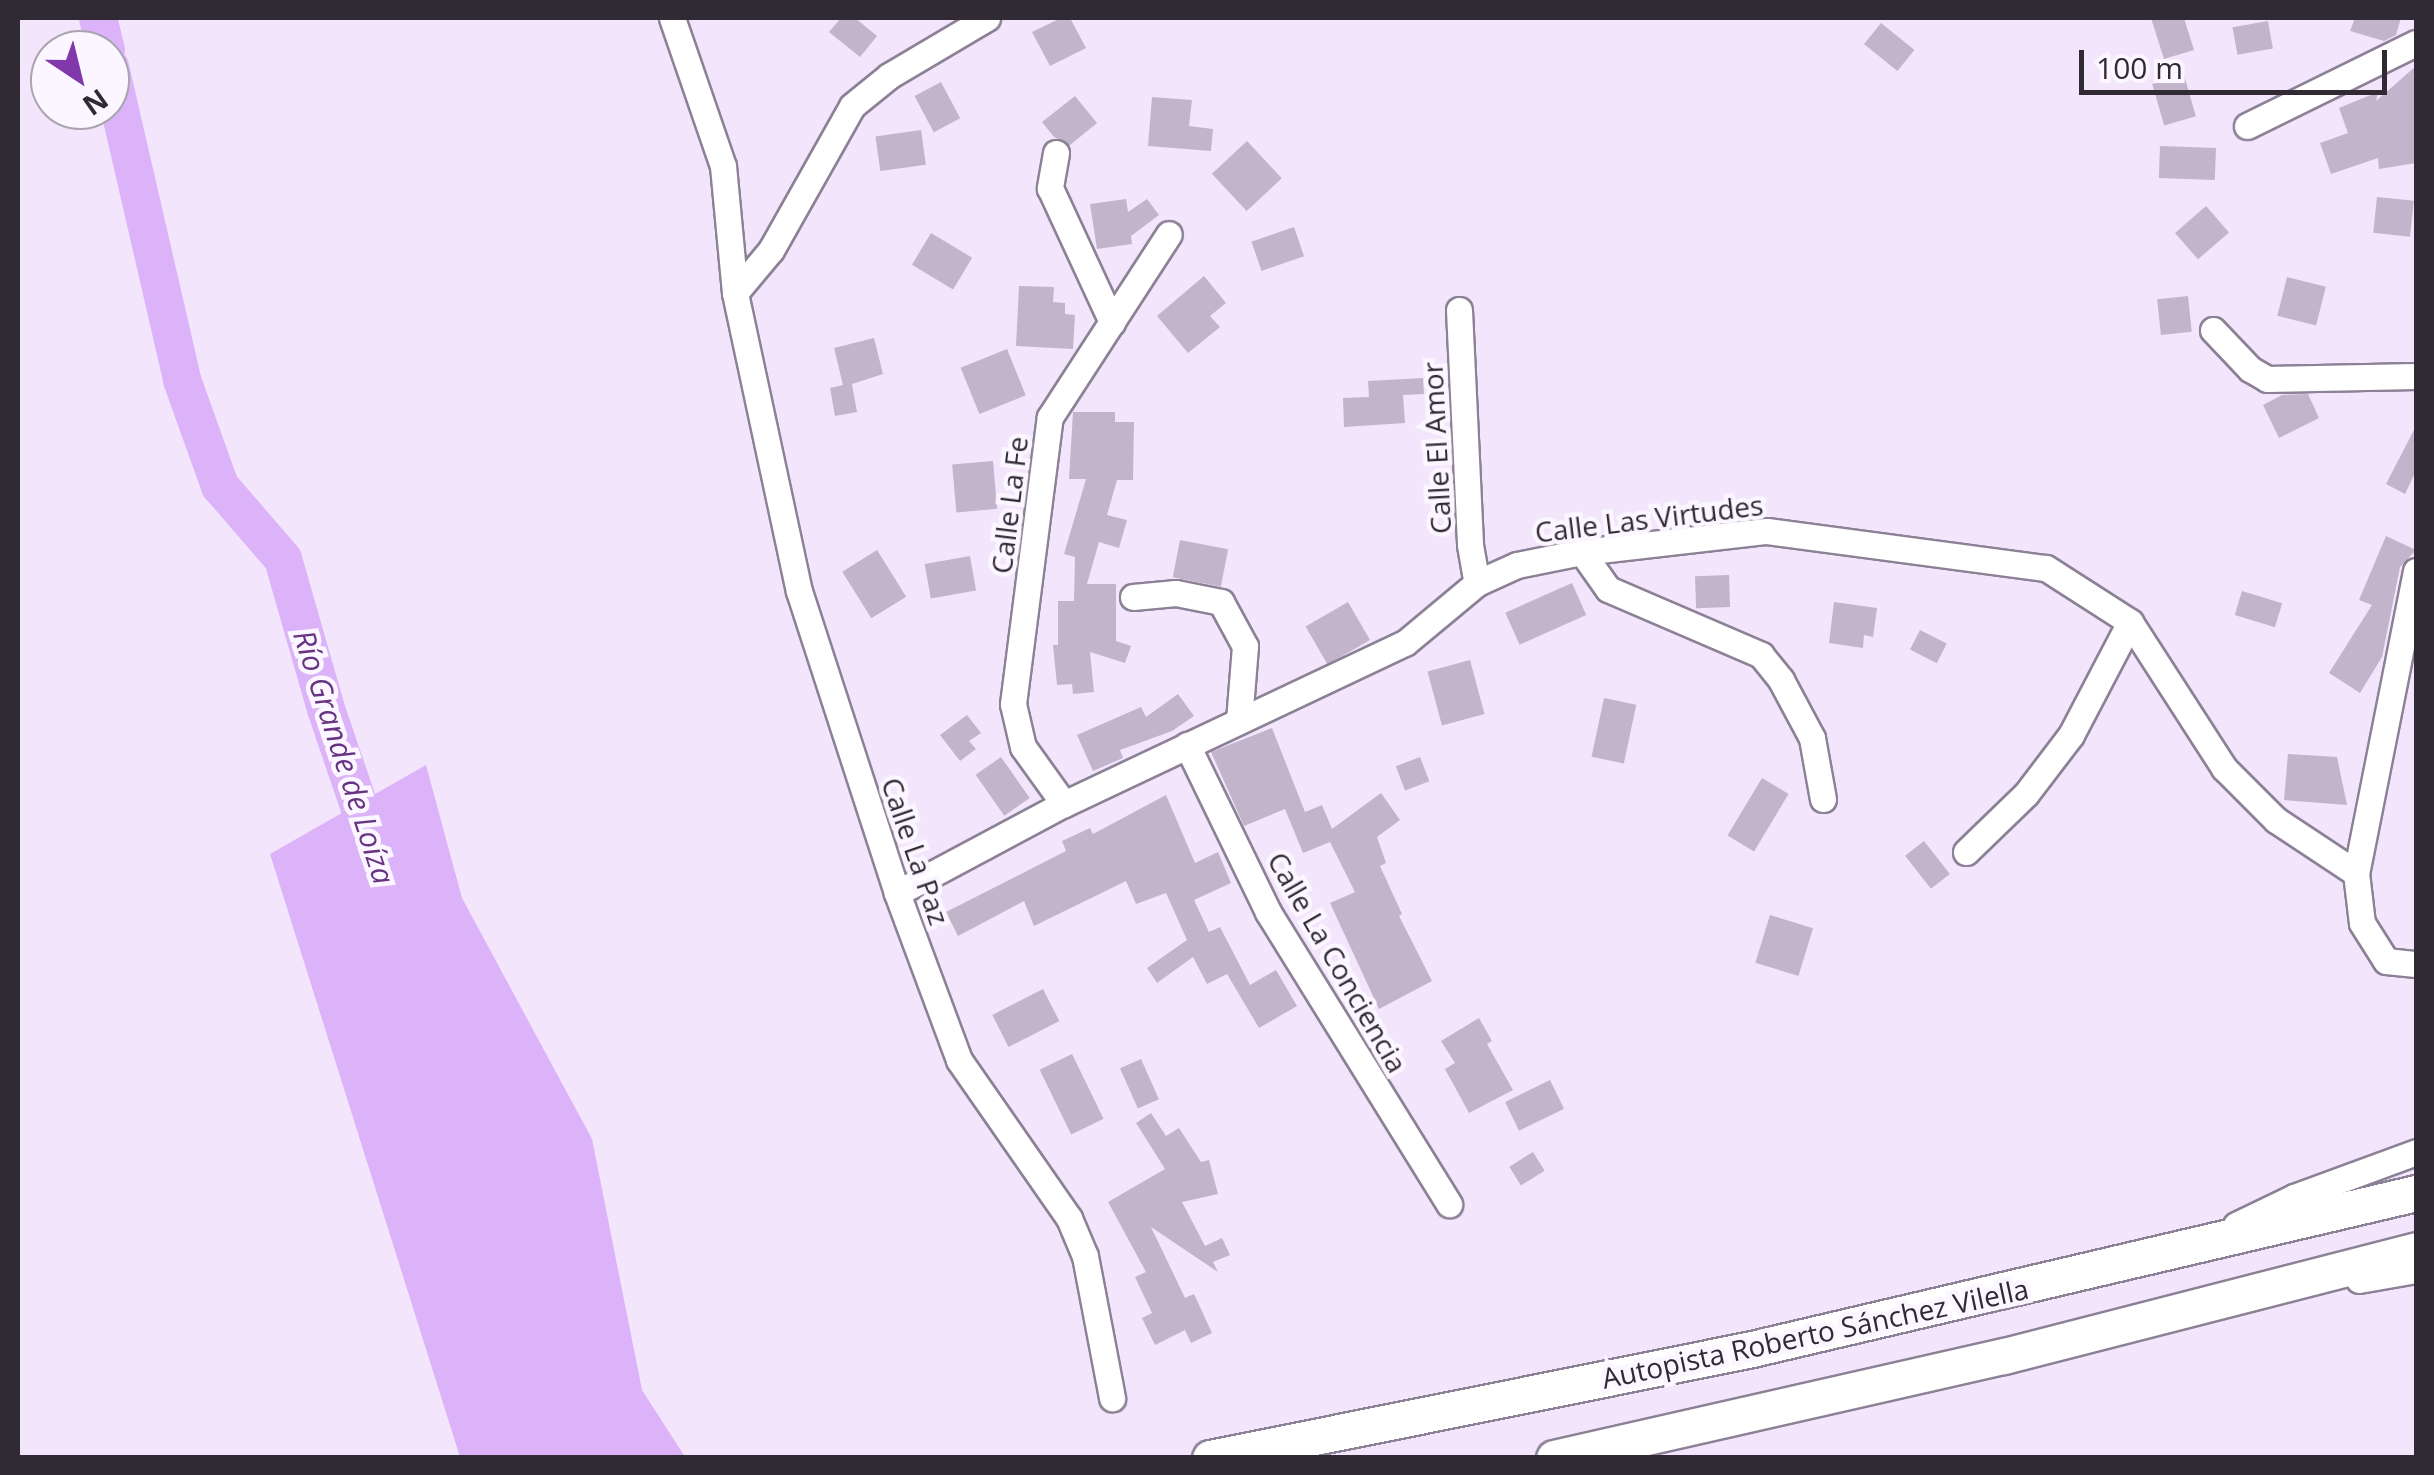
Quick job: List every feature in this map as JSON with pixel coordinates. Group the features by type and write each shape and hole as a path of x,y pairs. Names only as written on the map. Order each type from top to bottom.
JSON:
{"highway":[{"name":"Autopista Roberto Sánchez Vilella","path":"1210,1458 1752,1350 2416,1193"},
{"path":"1554,1458 2197,1308 2416,1250"}],"street":[{"name":"Calle La Paz","path":"672,18 723,166 735,293 799,590 898,893 959,1060 1069,1218 1084,1256 1112,1398"},
{"path":"735,293 771,250 852,106 889,76 987,18"},
{"path":"2247,126 2416,43"},
{"path":"1056,153 1050,188 1112,322"},
{"name":"Calle La Fe","path":"1064,804 1022,747 1014,704 1050,418 1168,234"},
{"name":"Calle El Amor","path":"1459,310 1470,545 1477,583"},
{"path":"2213,330 2250,369 2268,379 2416,376"},
{"name":"Calle Las Virtudes","path":"898,893 1064,804 1405,643 1477,583 1517,565 1582,552 1767,530 2046,568 2130,622 2224,768 2276,820 2356,873"},
{"path":"1582,552 1608,590 1761,656 1781,680 1812,738 1823,799"},
{"path":"2416,571 2356,873 2362,923 2386,961 2416,964"},
{"path":"1133,597 1176,593 1221,602 1246,646 1239,721"},
{"path":"1966,852 2026,794 2072,735 2130,622"},
{"path":"2389,693 2416,689"},
{"name":"Calle La Conciencia","path":"1187,745 1268,912 1448,1204"},
{"path":"2195,1245 2294,1197 2416,1152"},
{"path":"2197,1308 2416,1270"}],"shaded area":[{"path":"426,765 462,898 592,1139 642,1390 685,1457 460,1457 270,854"}],"building":[{"path":"841,18 855,18 877,36 860,57 829,32"},
{"path":"1061,18 1070,18 1086,48 1050,66 1032,32"},
{"path":"2151,18 2184,18 2194,50 2164,59"},
{"path":"2355,18 2401,18 2396,35 2384,41 2350,31"},
{"path":"2268,21 2273,49 2237,55 2233,27"},
{"path":"1881,23 1914,50 1897,71 1864,44"},
{"path":"2416,66 2416,163 2379,169 2378,158 2331,174 2320,143 2348,133 2339,108 2378,92 2376,101"},
{"path":"2184,75 2196,116 2164,125 2152,84"},
{"path":"941,82 960,118 934,132 915,96"},
{"path":"1075,96 1097,123 1070,145 1054,137 1042,122"},
{"path":"1152,97 1192,100 1189,126 1213,129 1211,151 1148,146"},
{"path":"921,130 926,165 880,171 875,136"},
{"path":"1247,141 1282,178 1247,211 1212,174"},
{"path":"2160,146 2216,148 2215,180 2159,178"},
{"path":"2377,197 2414,201 2410,237 2373,233"},
{"path":"1126,199 1128,212 1147,199 1159,215 1131,236 1132,244 1097,249 1090,204"},
{"path":"2206,206 2229,232 2198,259 2175,233"},
{"path":"1294,227 1304,256 1262,271 1251,242"},
{"path":"931,233 972,258 953,289 912,265"},
{"path":"1204,276 1226,303 1210,316 1220,327 1188,353 1157,316"},
{"path":"2287,277 2326,287 2316,325 2277,316"},
{"path":"1019,286 1054,287 1053,302 1065,303 1065,314 1075,315 1073,349 1016,346"},
{"path":"2188,296 2192,332 2161,335 2157,299"},
{"path":"874,338 883,374 852,384 857,412 835,416 830,388 843,385 834,348"},
{"path":"1007,349 1026,395 979,414 961,368"},
{"path":"1423,378 1424,394 1403,395 1405,423 1344,427 1343,398 1369,397 1368,381"},
{"path":"2308,394 2319,418 2279,438 2263,405 2282,395"},
{"path":"1073,412 1115,412 1115,422 1134,422 1133,480 1117,480 1107,515 1127,520 1119,548 1099,542 1087,584 1116,584 1116,641 1131,646 1125,663 1090,652 1094,692 1073,694 1072,684 1057,685 1053,645 1058,645 1058,601 1074,601 1075,557 1064,554 1086,479 1069,479"},
{"path":"2416,426 2416,471 2405,494 2386,484"},
{"path":"993,461 997,509 956,512 952,465"},
{"path":"2386,536 2416,550 2400,567 2382,657 2360,693 2329,673 2372,605 2359,600"},
{"path":"1180,540 1228,549 1221,587 1173,577"},
{"path":"877,550 906,597 871,618 842,572"},
{"path":"970,556 976,590 931,598 925,564"},
{"path":"1729,575 1730,607 1696,608 1695,576"},
{"path":"1572,583 1586,615 1520,645 1505,613"},
{"path":"2242,591 2282,603 2275,627 2235,615"},
{"path":"1348,602 1370,640 1328,665 1306,626"},
{"path":"1834,602 1877,608 1873,637 1864,635 1863,648 1829,643"},
{"path":"1920,630 1947,644 1937,663 1910,650"},
{"path":"1470,660 1484,714 1442,725 1427,671"},
{"path":"1178,694 1194,716 1172,731 1120,750 1123,758 1093,771 1077,735 1141,707 1146,717"},
{"path":"1604,698 1636,705 1624,764 1592,757"},
{"path":"967,715 981,733 969,741 976,749 960,761 940,735"},
{"path":"1272,728 1305,812 1322,805 1332,829 1381,793 1400,820 1377,837 1386,863 1380,866 1402,914 1399,916 1432,981 1379,1009 1330,903 1355,892 1330,842 1303,853 1285,809 1244,826 1211,752"},
{"path":"2288,754 2337,757 2347,805 2284,800"},
{"path":"1001,757 1030,798 1004,816 976,775"},
{"path":"1420,757 1429,781 1405,791 1396,766"},
{"path":"1762,778 1789,794 1754,851 1727,835"},
{"path":"1166,795 1195,863 1218,852 1231,883 1194,900 1209,932 1220,927 1250,985 1276,970 1297,1006 1259,1028 1227,974 1207,984 1193,957 1157,983 1147,968 1187,940 1166,893 1136,904 1126,881 1034,926 1024,901 958,936 946,912 1066,851 1062,841 1090,828 1093,834"},
{"path":"1924,841 1950,874 1931,889 1905,856"},
{"path":"1770,915 1813,928 1798,976 1755,963"},
{"path":"1043,989 1059,1021 1009,1047 992,1015"},
{"path":"1479,1018 1492,1041 1487,1044 1513,1090 1469,1113 1445,1069 1455,1063 1441,1041"},
{"path":"1072,1054 1104,1119 1071,1134 1040,1070"},
{"path":"1141,1059 1159,1099 1138,1109 1120,1068"},
{"path":"1550,1080 1564,1109 1519,1131 1505,1102"},
{"path":"1151,1113 1166,1136 1179,1128 1201,1162 1209,1160 1218,1194 1182,1202 1205,1246 1222,1238 1230,1255 1213,1262 1218,1272 1151,1227 1185,1298 1194,1294 1212,1333 1191,1343 1185,1330 1155,1345 1142,1318 1152,1313 1135,1277 1146,1272 1108,1202 1165,1169 1136,1123"},
{"path":"1533,1152 1545,1171 1521,1185 1509,1167"}],"waterway":[{"name":"Río Grande de Loíza","path":"98,18 101,30"},
{"name":"Río Grande de Loíza","path":"124,130 182,380 220,486 283,559 326,709 375,853"}]}
